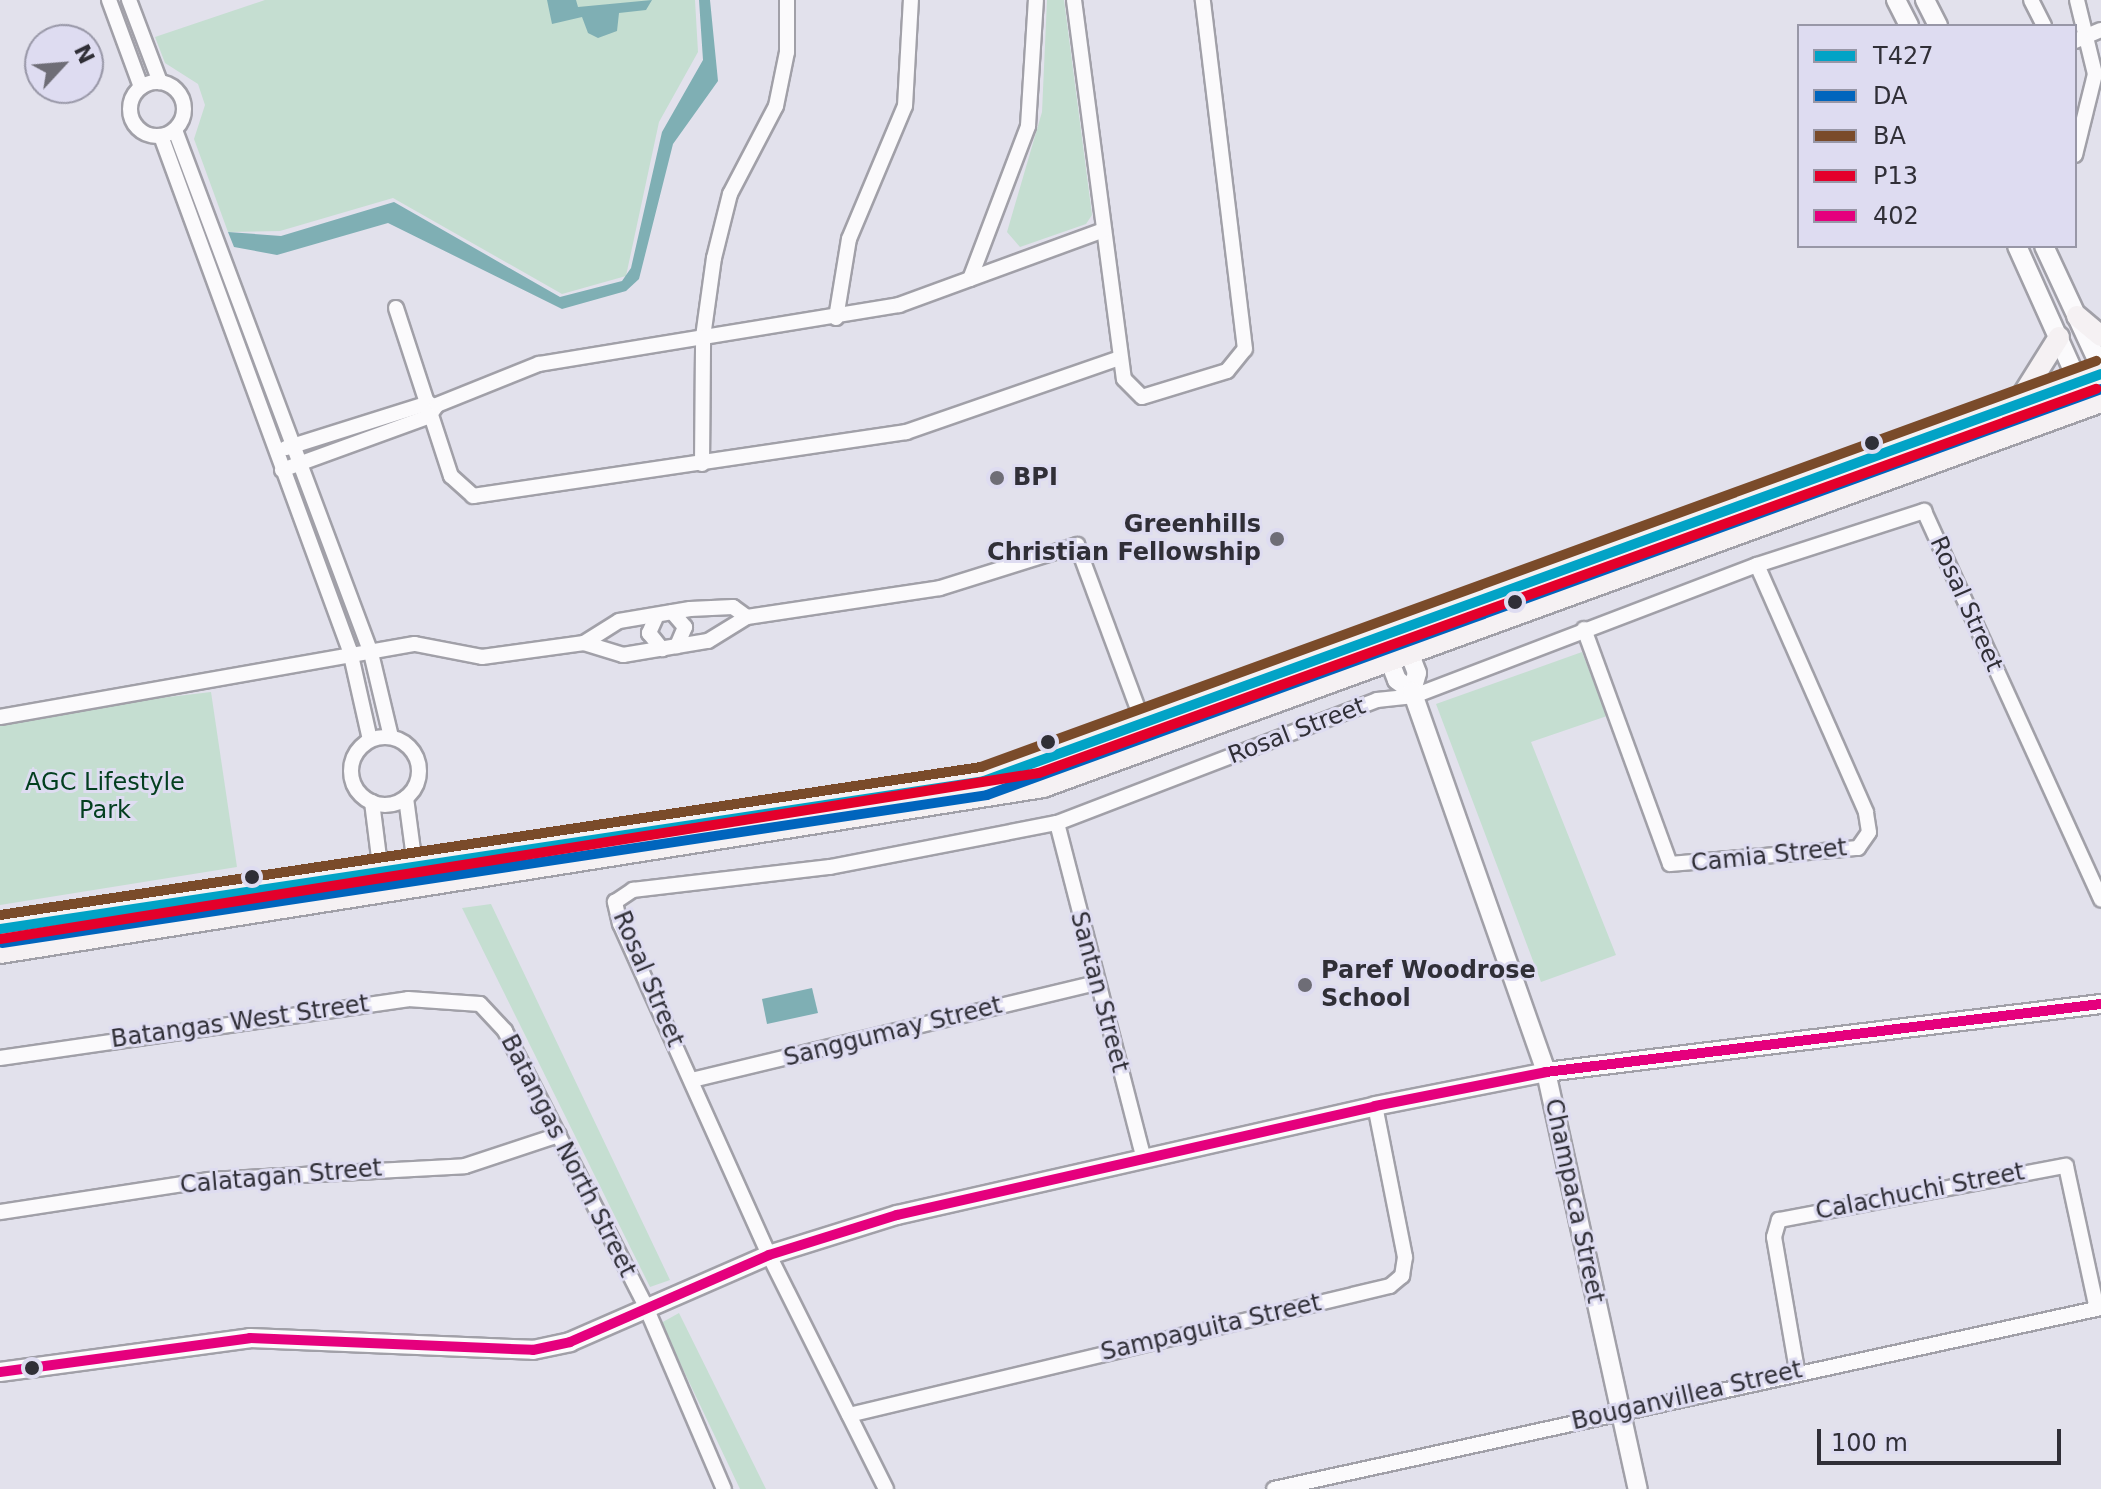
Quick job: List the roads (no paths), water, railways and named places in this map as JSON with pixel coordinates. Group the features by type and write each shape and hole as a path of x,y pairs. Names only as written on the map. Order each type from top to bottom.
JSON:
{"main road":[{"path":"2077,316 2101,336"},
{"path":"2013,408 2059,337"},
{"path":"0,929 984,781 2101,374"},
{"path":"0,953 1000,797 1406,676 2095,404"}],"street":[{"path":"109,0 141,87 132,118 168,133 371,653 391,737"},
{"path":"129,0 160,82 183,101 168,133 275,451 352,658 370,740"},
{"path":"702,464 703,337 730,194 776,106 787,0"},
{"path":"836,318 849,239 905,106 911,0"},
{"path":"970,279 1028,126 1036,0"},
{"path":"1074,0 1120,358 1129,390 1142,397 1227,371 1245,349 1203,0"},
{"path":"1896,0 1908,24"},
{"path":"1925,0 1937,24"},
{"path":"2031,0 2043,24"},
{"path":"2077,0 2096,32 2093,103 2077,149"},
{"path":"2077,40 2096,32"},
{"path":"141,87 160,82"},
{"path":"282,470 562,358 836,318 970,279 1104,230"},
{"path":"2018,248 2080,382 2095,404"},
{"path":"2045,248 2101,368"},
{"path":"396,308 421,401 432,411 451,476 473,496 906,432 1120,358"},
{"path":"275,451 421,401"},
{"name":"Rosal Street","path":"769,1255 615,902 633,890 830,867 1057,823 1377,700 1406,676 1584,629 1757,565 1924,511 2101,900"},
{"path":"584,643 623,655 708,641 747,617 940,588 1077,545 1144,725"},
{"name":"Camia Street","path":"1584,629 1670,864 1858,848 1869,832 1866,812 1757,565"},
{"path":"0,717 352,658 415,644 482,657 584,643 619,621 711,606 747,617"},
{"path":"670,647 685,627 672,612"},
{"path":"657,615 649,633 670,647"},
{"name":"Champaca Street","path":"1390,633 1546,1072 1638,1489"},
{"path":"383,894 372,802 355,787 351,766 370,740 391,737 410,748 419,768 406,798 418,889"},
{"path":"372,802 406,798"},
{"name":"Santan Street","path":"1057,823 1095,983 1144,1160"},
{"name":"Sanggumay Street","path":"692,1080 1095,983"},
{"name":"Batangas West Street","path":"0,1058 408,999 480,1004"},
{"name":"Batangas North Street","path":"480,1004 505,1031 645,1305 718,1487"},
{"path":"0,1372 250,1338 533,1350 570,1342 645,1305 769,1255 897,1215 1375,1106 1546,1072 2101,1004"},
{"name":"Sampaguita Street","path":"849,1415 1390,1286 1402,1276 1405,1257 1375,1106"},
{"name":"Calatagan Street","path":"0,1212 209,1180 465,1166 559,1135"},
{"name":"Calachuchi Street","path":"1797,1370 1774,1237 1779,1220 2066,1166 2099,1308"},
{"path":"769,1255 886,1489"},
{"name":"Bouganvillea Street","path":"1274,1489 1620,1413 1797,1370 2099,1308"}],"water":[{"path":"547,0 576,0 578,7 652,0 646,10 619,13 617,31 598,38 588,33 582,17 552,24"},
{"path":"699,0 710,0 718,81 673,144 639,279 626,291 562,309 388,223 277,255 234,247 228,232 281,236 394,202 560,297 622,281 631,268 662,132 703,60"},
{"path":"812,988 818,1013 767,1024 762,999"}],"place":[{"name":"BPI","path":"997,478"},
{"name":"Greenhills Christian Fellowship","path":"1277,539"},
{"name":"Paref Woodrose School","path":"1305,985"}],"park label":[{"name":"AGC Lifestyle Park","path":"105,797"}]}
